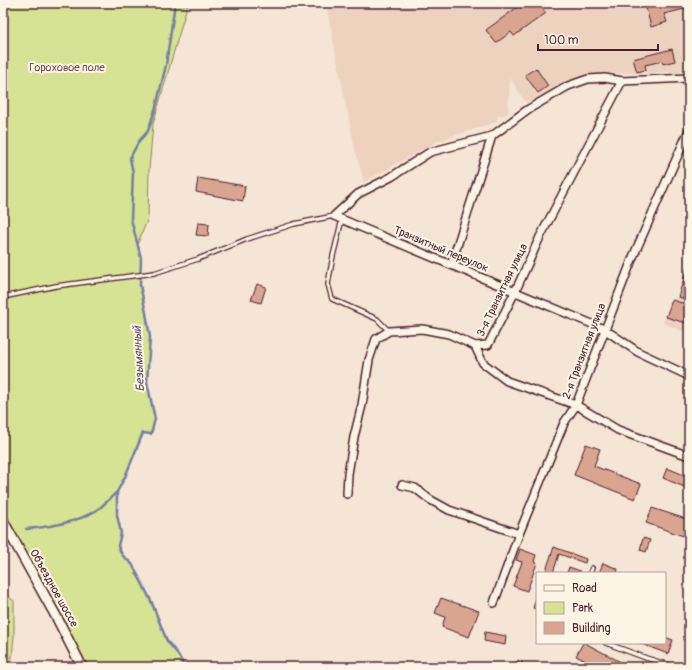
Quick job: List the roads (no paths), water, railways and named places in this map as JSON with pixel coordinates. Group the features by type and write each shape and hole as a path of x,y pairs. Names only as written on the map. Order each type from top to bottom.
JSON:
{"street":[{"path":"334,216 358,194 430,152 492,136 527,110 568,86 588,79 605,78 622,82 689,78"},
{"name":"3-я Транзитная улица","path":"390,331 422,329 449,334 475,346 488,346 540,237 622,82"},
{"name":"2-я Транзитная улица","path":"494,603 519,534 564,423 576,405 633,257 689,130"},
{"path":"452,265 492,136"},
{"name":"Транзитный переулок","path":"334,216 604,329 638,352 689,376"},
{"path":"347,494 348,474 369,360 376,339 390,331"},
{"path":"475,346 483,362 507,381 576,405 618,430 689,456"},
{"path":"402,484 415,488 429,499 449,510 519,534"},
{"name":"Объездное шоссе","path":"3,521 57,618 82,667"}],"lane":[{"path":"3,297 56,286 154,273 198,259 247,239 287,226 334,216"},
{"path":"342,219 328,284 332,300 378,319 390,331"},
{"path":"590,572 592,568"},
{"path":"609,644 676,667"}],"waterway":[{"name":"Безымянный","path":"175,3 166,65 156,107 148,131 139,141 130,158 133,173 131,219 141,258 140,285 150,337 147,382 155,419 151,434 143,433 125,477 117,492 117,515 121,533 118,546 122,555 132,564 151,601 167,641 177,653 185,667"},
{"path":"26,529 45,527 75,520 101,507 117,492"}],"park label":[{"name":"Гороховое поле","path":"67,67"}]}
